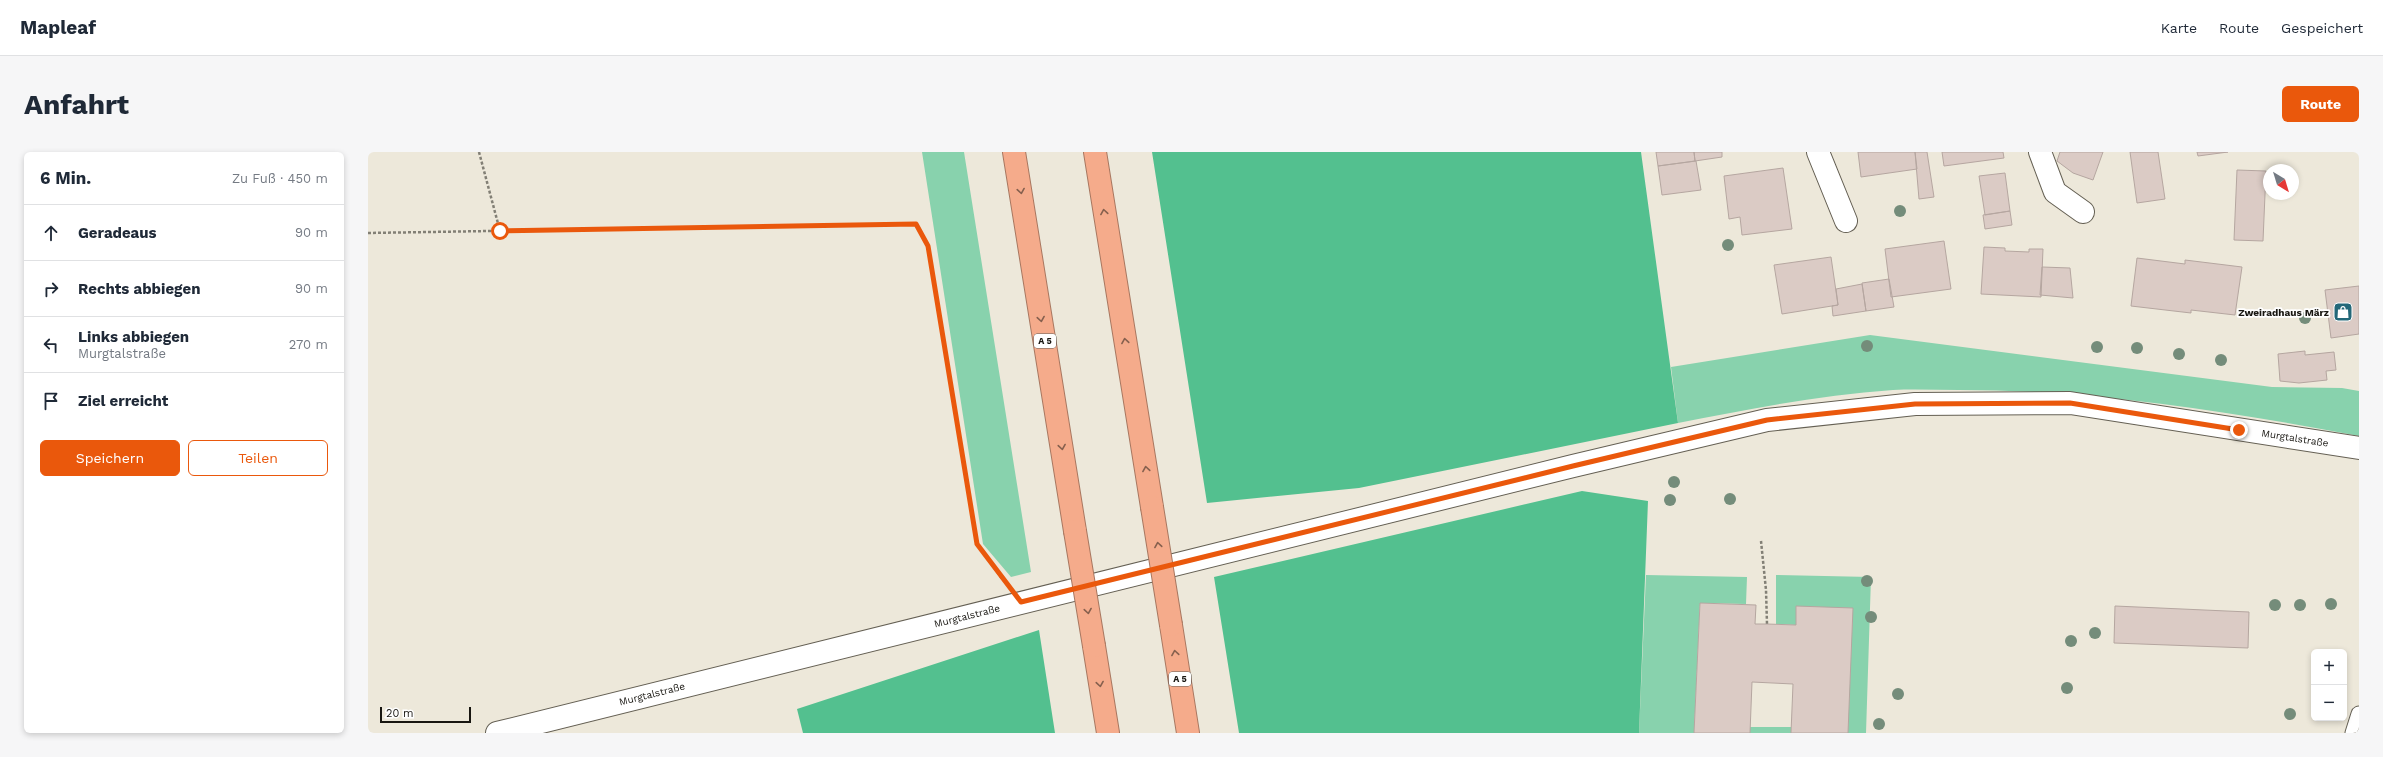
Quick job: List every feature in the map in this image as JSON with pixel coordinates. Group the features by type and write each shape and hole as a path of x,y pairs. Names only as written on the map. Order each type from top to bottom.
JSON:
{"highway":[{"name":"A 5","path":"1014,152 1108,733"},
{"name":"A 5","path":"1095,152 1188,733"}],"main road":[{"path":"1818,152 1846,221"},
{"path":"2040,152 2055,192 2083,212"},
{"name":"Murgtalstraße","path":"497,733 1573,466 1774,419 1915,404 2070,403 2359,448"}],"lane":[{"path":"2353,733 2359,714"}],"path":[{"path":"479,152 500,231"},
{"path":"368,233 916,224 928,246 977,544 1021,602"},
{"path":"1761,541 1766,590 1767,624"}],"green space":[{"path":"922,152 964,152 1031,572 1011,577 983,544"},
{"path":"1152,152 1641,152 1678,423 1359,488 1207,503"},
{"path":"1870,335 2272,387 2342,388 2359,391 2359,436 2210,410 2110,398 2010,391 1893,390 1866,392 1785,403 1678,423 1671,367"},
{"path":"1582,491 1648,501 1639,733 1239,733 1214,577"},
{"path":"1646,575 1747,577 1746,604 1700,603 1694,733 1639,733"},
{"path":"1776,575 1871,577 1866,733 1848,733 1796,607 1796,625 1776,624"},
{"path":"1039,630 1055,733 803,733 797,709"},
{"path":"1750,727 1791,727 1791,733 1750,733"}],"building":[{"path":"1656,152 1694,152 1695,161 1658,166"},
{"path":"1694,152 1722,152 1722,157 1695,161"},
{"path":"1858,152 1915,152 1917,169 1861,177"},
{"path":"1915,152 1927,152 1934,197 1919,199"},
{"path":"1942,152 2003,152 2004,158 1944,166"},
{"path":"2060,152 2103,152 2093,180 2073,173 2057,161"},
{"path":"2130,152 2158,152 2165,199 2137,203"},
{"path":"2197,152 2228,152 2198,156"},
{"path":"1696,161 1701,190 1662,195 1658,166"},
{"path":"1783,168 1792,229 1742,235 1740,217 1729,219 1724,176"},
{"path":"2237,170 2263,171 2263,200 2265,200 2263,241 2234,240"},
{"path":"2005,173 2010,211 1985,215 1979,176"},
{"path":"2010,211 2012,225 1985,229 1983,215"},
{"path":"1944,241 1951,289 1891,297 1885,249"},
{"path":"1984,247 2005,248 2005,251 2029,252 2029,249 2043,249 2041,297 1981,294"},
{"path":"1831,257 1838,305 1782,314 1774,265"},
{"path":"2137,258 2185,264 2185,260 2242,267 2235,315 2191,310 2191,313 2131,306"},
{"path":"2042,267 2070,268 2073,298 2040,295"},
{"path":"1889,279 1894,307 1866,311 1862,283"},
{"path":"1862,284 1866,311 1833,316 1832,306 1838,305 1836,289"},
{"name":"Zweiradhaus März","path":"2359,286 2359,334 2331,338 2325,290"},
{"path":"2305,351 2305,355 2334,352 2336,370 2326,371 2327,380 2299,383 2280,381 2278,354"},
{"path":"1700,603 1756,605 1755,624 1796,625 1796,606 1853,608 1848,733 1791,733 1793,684 1752,682 1750,733 1694,733"},
{"path":"2115,606 2249,612 2248,648 2114,643"}],"place":[{"name":"Zweiradhaus März","path":"2343,312"}],"route":[{"path":"500,231 916,224 928,246 977,544 999,575 1021,602 1573,466 1767,420 1915,404 2070,403 2239,430"}]}
